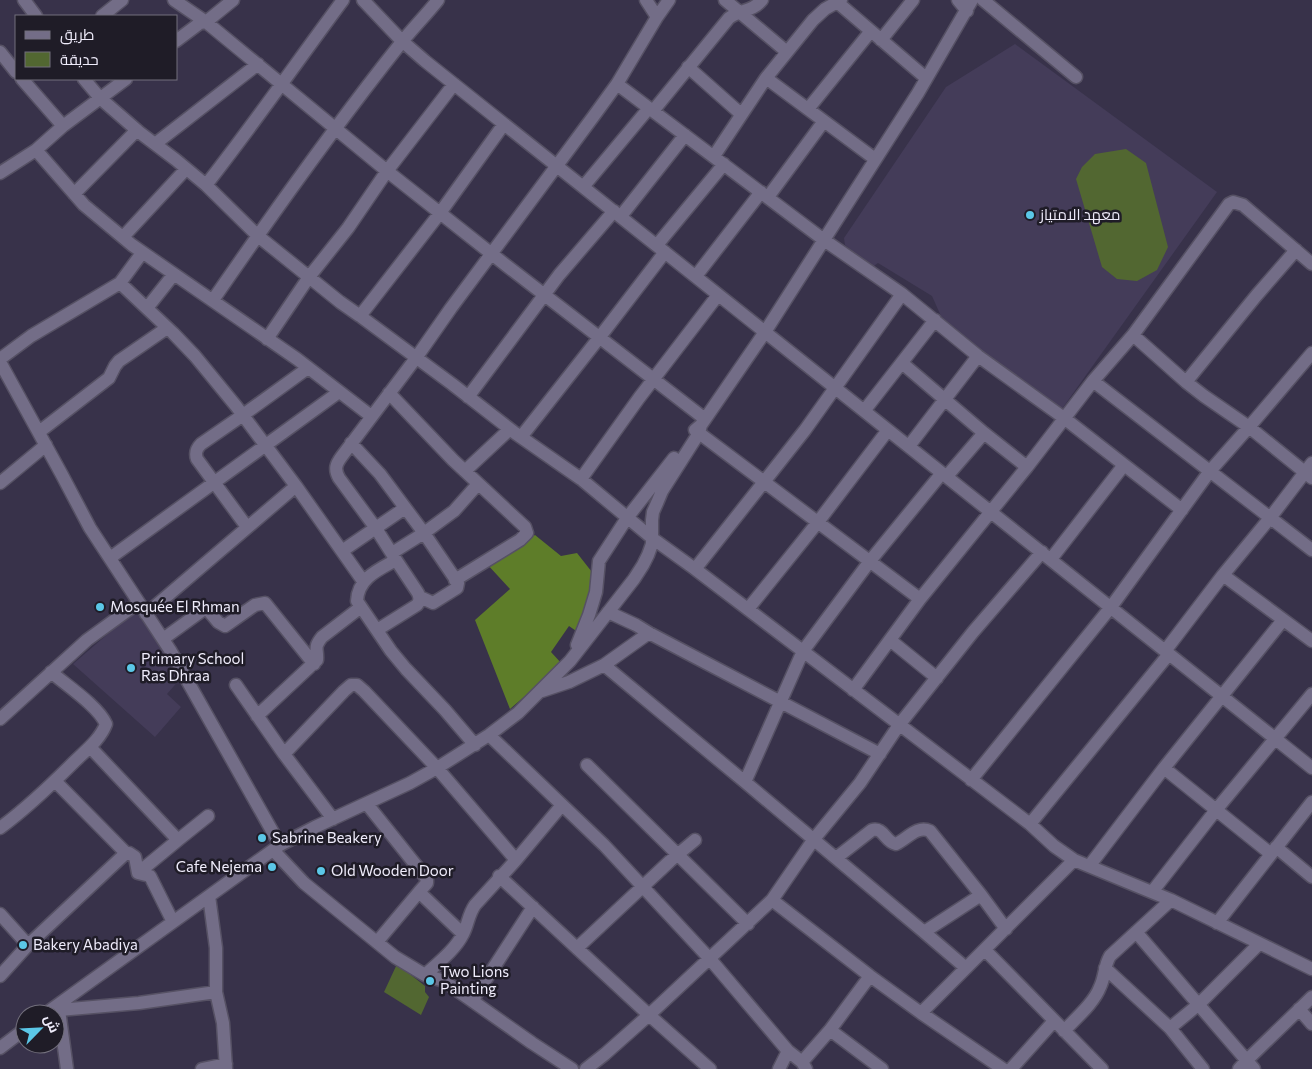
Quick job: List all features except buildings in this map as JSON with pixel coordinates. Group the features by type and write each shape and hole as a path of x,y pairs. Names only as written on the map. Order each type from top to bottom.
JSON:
{"street":[{"path":"24,0 35,15"},
{"path":"103,15 122,0"},
{"path":"174,0 206,22 387,171 653,379 700,427 764,482 920,599"},
{"path":"178,38 200,22 206,22 233,0"},
{"path":"206,185 343,0"},
{"path":"363,0 402,41 454,84 1312,768"},
{"path":"213,300 335,128 402,41 438,0"},
{"path":"646,0 657,17"},
{"path":"351,443 380,474 458,583 457,588 433,603 420,597 375,527 336,473 335,467 337,462 351,443 371,416 416,358 442,320 617,84 669,0"},
{"path":"724,0 787,52"},
{"path":"583,187 729,18 739,12 755,7 762,0"},
{"path":"881,40 913,0"},
{"path":"570,661 589,615 596,592 599,561 627,518 700,427 766,332 926,78 969,5 958,0"},
{"path":"983,0 1076,77"},
{"path":"714,156 766,78 813,20 825,8 839,1 871,32 926,78"},
{"path":"808,109 871,32"},
{"path":"0,52 15,71"},
{"path":"155,144 258,64"},
{"path":"688,67 741,114"},
{"path":"766,78 875,158"},
{"path":"23,80 63,126"},
{"path":"85,80 100,98 206,185 258,236 340,302 510,429 581,479 652,538 1030,824 1054,846 1074,860 1171,900 1312,969"},
{"path":"0,173 36,150 63,126 125,80"},
{"path":"267,339 309,277 348,228 387,171 454,84"},
{"path":"617,84 824,240 902,294 978,356 1064,418 1182,510"},
{"path":"696,276 765,195 824,120"},
{"path":"360,316 440,213 504,124"},
{"path":"74,194 137,130"},
{"path":"468,397 559,275 617,214 685,135"},
{"path":"36,150 84,205 142,253 213,300 371,416"},
{"path":"521,437 600,338 661,249 724,164"},
{"path":"123,237 186,169"},
{"path":"853,690 920,599 1027,467 1093,381 1133,335 1229,204 1233,202 1243,205 1312,264"},
{"path":"1186,382 1296,250"},
{"path":"142,253 120,282 31,336 0,361 90,528 163,639 184,674 277,848 304,883 395,957 425,975 444,981 572,1069"},
{"path":"147,308 174,274"},
{"path":"120,282 195,356 296,486 363,582"},
{"path":"695,569 805,430 902,294"},
{"path":"581,479 618,426 718,295"},
{"path":"864,411 935,320"},
{"path":"39,432 108,378 119,361 168,328"},
{"path":"1030,824 1167,652 1223,575 1310,471 1204,396 1133,335"},
{"path":"971,780 1111,607 1210,472 1312,353"},
{"path":"909,446 978,356"},
{"path":"902,362 984,433 1027,467"},
{"path":"247,527 197,459 195,454 197,448 308,368"},
{"path":"1093,381 1312,550"},
{"path":"110,558 340,392"},
{"path":"389,393 478,484 525,527 527,533 520,540 455,580"},
{"path":"63,1004 277,848 437,768 475,745 518,713 570,661 644,564 652,538 653,512 662,491 700,427"},
{"path":"465,471 510,429"},
{"path":"748,609 818,522 888,430"},
{"path":"745,782 803,652 870,562 944,475 984,433"},
{"path":"0,483 46,445"},
{"path":"586,1069 649,1015 772,900 814,839 860,783 899,725 973,632 1046,556 1124,465"},
{"path":"475,745 406,669 357,600 358,592 363,582 454,511 478,484"},
{"path":"146,614 296,486"},
{"path":"342,551 405,508"},
{"path":"1223,575 1312,641"},
{"path":"596,592 611,608 649,633 880,754"},
{"path":"377,630 417,606 420,597"},
{"path":"0,719 87,640 138,603"},
{"path":"163,639 203,610 208,610 224,626 255,605 265,603 314,664"},
{"path":"257,716 314,664 317,660 315,648 322,637 361,608"},
{"path":"1090,865 1164,768 1283,620"},
{"path":"539,692 569,682 604,665 649,633"},
{"path":"890,640 937,678"},
{"path":"604,665 966,968"},
{"path":"0,828 25,809 90,747 103,731 106,724 96,709 51,672"},
{"path":"236,685 284,754 333,819"},
{"path":"284,754 344,691 351,685 357,685 437,768 516,860"},
{"path":"1152,892 1216,810 1312,694"},
{"path":"489,735 604,845 710,959 788,1051 804,1066 870,976"},
{"path":"90,747 178,840"},
{"path":"587,765 748,924"},
{"path":"1164,768 1216,810 1312,877"},
{"path":"55,781 126,853 132,854 135,857 138,874"},
{"path":"1217,923 1312,802"},
{"path":"367,804 427,879 420,892 377,942"},
{"path":"425,975 452,949 463,934 470,913 475,905 562,805"},
{"path":"138,874 208,816"},
{"path":"836,858 872,830 878,829 890,842 896,844 919,830 926,829 930,831 1006,929"},
{"path":"577,948 695,840"},
{"path":"0,976 28,945 126,853"},
{"path":"922,1013 1074,860"},
{"path":"138,874 150,876 173,922"},
{"path":"499,876 710,1069"},
{"path":"420,892 463,934"},
{"path":"924,932 981,895"},
{"path":"202,1069 226,1067 223,1023 216,992 216,948 209,896"},
{"path":"772,900 870,976 1004,1069"},
{"path":"1064,1031 1100,988 1110,956 1171,900"},
{"path":"472,1001 533,907"},
{"path":"0,914 28,945"},
{"path":"1136,932 1199,1004 1247,1066 1299,1008 1312,997"},
{"path":"1170,1028 1199,1004 1260,944"},
{"path":"985,950 1102,1069"},
{"path":"1105,968 1170,1028 1204,1069"},
{"path":"65,1011 216,992"},
{"path":"1299,1008 1312,1024"},
{"path":"1011,1069 1054,1021"},
{"path":"830,1030 882,1069"},
{"path":"0,1048 15,1037"},
{"path":"779,1069 788,1051"},
{"path":"63,1054 67,1069"}],"shaded area":[{"name":"معهد الامتياز","path":"1015,44 1217,192 1059,413 944,323 932,296 878,263 871,268 845,245 844,238 946,87"},
{"name":"Primary School Ras Dhraa","path":"140,606 187,671 167,694 181,707 155,737 73,664"}],"green space":[{"path":"1126,149 1146,163 1168,247 1157,270 1137,281 1117,279 1102,267 1076,179 1082,167 1095,154"},
{"path":"535,535 561,556 577,553 599,581 579,633 569,626 551,652 562,664 510,709 475,620 510,589 486,563"},
{"path":"397,964 425,986 425,992 429,997 421,1015 384,992"}],"place":[{"name":"معهد الامتياز","path":"1030,215"},
{"name":"Mosquée El Rhman","path":"100,607"},
{"name":"Primary School Ras Dhraa","path":"131,668"},
{"name":"Sabrine Beakery","path":"262,838"},
{"name":"Cafe Nejema","path":"272,867"},
{"name":"Old Wooden Door","path":"321,871"},
{"name":"Bakery Abadiya","path":"23,945"},
{"name":"Two Lions Painting","path":"430,981"}]}
